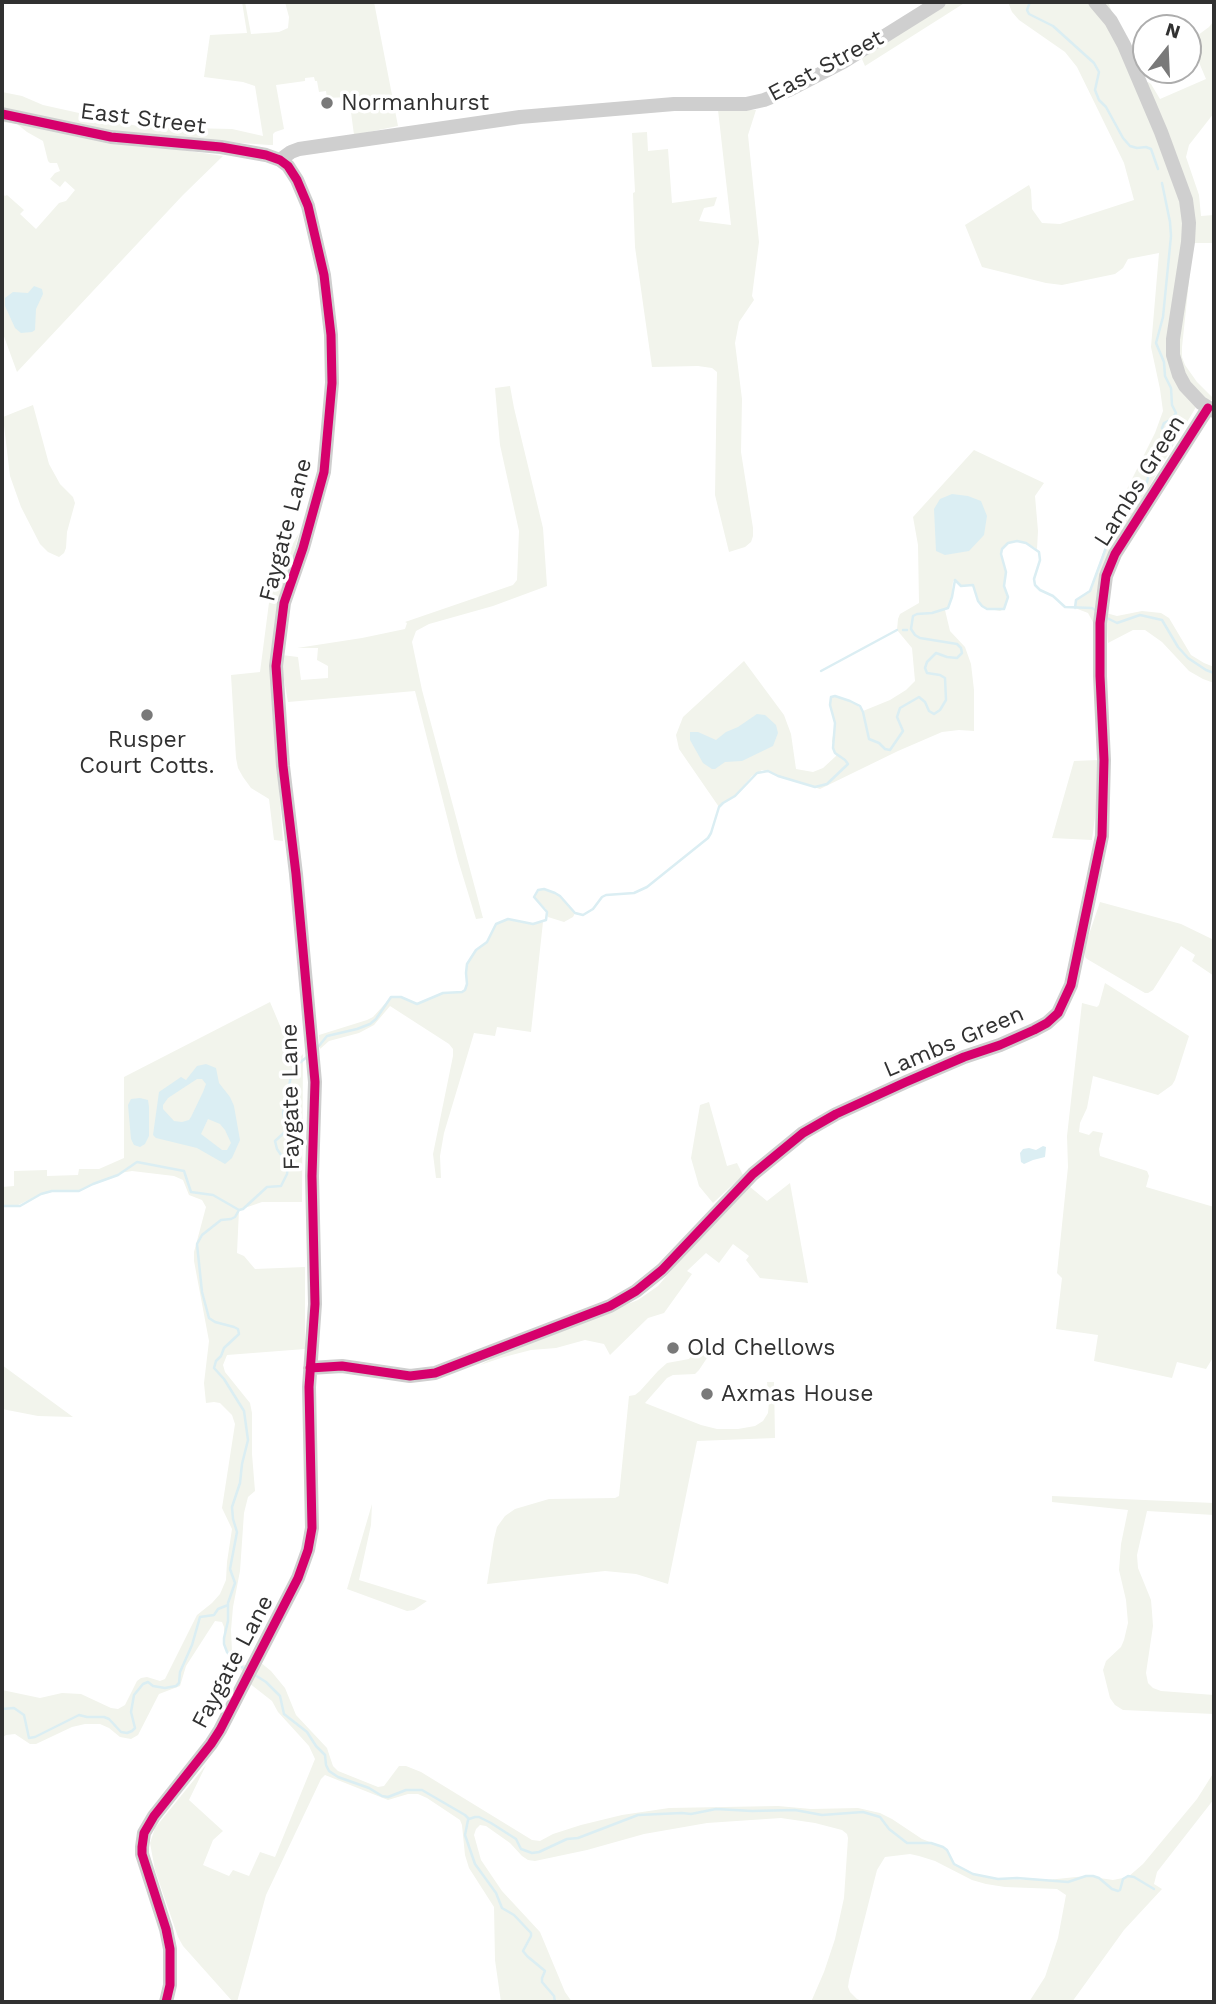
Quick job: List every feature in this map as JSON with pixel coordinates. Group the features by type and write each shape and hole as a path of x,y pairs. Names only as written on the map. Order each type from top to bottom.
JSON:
{"street":[{"name":"East Street","path":"2,114 111,137 220,148 281,160 299,149 520,117 674,104 746,104 764,100 843,62 939,2"},
{"path":"1095,2 1111,21 1124,45 1186,200 1188,242 1173,339 1173,355 1185,386 1195,398 1211,409"},
{"name":"Faygate Lane","path":"166,2002 170,1985 170,1949 142,1854 142,1841 154,1816 216,1738 301,1571 312,1522 309,1387 315,1304 312,1176 315,1082 283,766 276,666 284,603 307,536 324,472 332,383 332,351 324,275 308,206 294,174 281,160"},
{"name":"Lambs Green","path":"310,1368 342,1366 410,1376 435,1373 610,1306 636,1291 662,1270 748,1178 803,1133 836,1114 906,1082 1034,1030 1058,1013 1071,985 1102,835 1104,760 1100,676 1101,616 1107,576 1115,554 1211,409"}],"shaded area":[{"path":"242,2 245,2 251,34 279,32 288,28 289,17 285,2 374,2 398,126 354,135 349,97 327,98 326,91 319,92 314,77 276,85 284,129 273,134 273,145 112,134 2,109 2,92 22,96 43,105 142,127 232,129 263,136 255,86 204,77 210,35 247,33"},
{"path":"946,2 966,2 865,66 862,59 867,53"},
{"path":"1008,2 1108,2 1132,62 1132,84 1151,84 1160,99 1194,84 1202,84 1206,79 1202,70 1202,32 1213,22 1214,2 1214,113 1189,145 1186,157 1199,195 1201,216 1214,215 1214,243 1193,243 1182,357 1197,382 1214,399 1196,407 1110,553 1094,624 1088,613 1075,608 1076,601 1090,590 1125,493 1163,411 1151,347 1159,253 1128,259 1123,268 1115,274 1062,285 982,267 965,225 1029,185 1032,209 1042,223 1060,224 1134,200 1124,163 1077,67 1065,52 1019,20"},
{"path":"718,110 756,110 748,135 759,242 752,296 754,300 739,322 735,343 742,399 741,452 753,536 745,547 729,552 715,495 717,372 712,368 698,366 652,367 635,247 633,193 632,133 647,132 648,151 668,149 672,203 717,197 714,206 704,208 699,221 731,225"},
{"path":"2,117 223,156 17,372 2,331 2,193 24,210 20,214 36,229 59,203 66,201 75,190 65,181 60,187 50,179 60,171 57,163 48,161 43,141 17,124 2,122"},
{"path":"34,286 42,289 43,294 36,309 35,330 21,333 15,328 5,306 5,298 13,292 28,293"},
{"path":"510,386 543,528 547,586 493,606 429,624 416,631 412,642 422,690 483,918 476,919 458,860 415,691 288,702 282,655 298,657 301,680 328,678 328,666 317,660 318,648 297,648 405,629 405,622 513,585 517,580 519,531 500,445 495,388"},
{"path":"33,405 49,464 75,503 67,532 66,548 59,557 40,544 21,507 10,476 3,417"},
{"path":"974,450 1044,483 1035,496 1037,549 1017,541 1008,543 1002,549 1006,572 1004,586 1008,599 1004,609 1000,611 984,608 978,601 973,585 961,586 956,580 953,581 951,603 945,610 950,631 965,647 971,664 974,731 942,732 820,789 762,770 719,807 679,749 676,735 683,717 744,661 784,715 791,734 796,769 813,772 823,768 836,756 832,741 835,723 830,705 831,697 855,703 863,711 890,700 915,681 912,648 897,630 900,614 919,603 918,545 913,517"},
{"path":"952,494 981,501 987,516 984,535 969,551 945,555 936,551 934,509 940,499"},
{"path":"299,533 271,685 283,841 274,840 269,799 251,788 238,768 231,675 260,672 270,595 280,567"},
{"path":"1142,611 1161,613 1169,618 1191,655 1214,667 1214,683 1189,671 1162,642 1145,630 1133,630 1108,643 1106,613 1117,616"},
{"path":"757,714 765,715 776,725 778,733 773,746 742,761 725,762 715,769 703,763 690,740 690,732 698,732 716,740"},
{"path":"1098,760 1092,840 1052,838 1074,761"},
{"path":"544,889 560,896 575,913 573,917 564,922 548,917 546,909 534,897 538,890"},
{"path":"1100,902 1181,924 1214,940 1214,976 1192,961 1195,955 1181,946 1153,990 1145,993 1087,959 1084,949"},
{"path":"508,919 533,924 543,922 531,1032 497,1027 495,1036 474,1033 444,1133 440,1156 441,1178 436,1178 433,1154 453,1056 453,1049 449,1044 390,1006 374,1025 359,1033 329,1041 320,1049 319,1035 373,1017 391,997 401,997 417,1004 443,993 462,992 467,987 467,964 476,950 487,942 496,924"},
{"path":"1105,983 1189,1036 1175,1080 1158,1095 1093,1076 1079,1132 1089,1135 1093,1131 1103,1133 1100,1156 1147,1171 1149,1176 1146,1187 1214,1207 1214,1356 1206,1369 1177,1362 1172,1378 1094,1361 1098,1335 1056,1329 1062,1278 1057,1273 1068,1167 1067,1136 1082,1003 1097,1007"},
{"path":"270,1002 289,1047 283,1062 292,1066 303,1054 302,1202 262,1202 239,1210 237,1253 244,1256 255,1269 305,1267 305,1349 227,1355 223,1365 225,1372 250,1403 252,1413 255,1491 248,1497 244,1513 240,1571 231,1630 232,1651 241,1663 248,1667 244,1673 231,1659 224,1644 222,1622 215,1621 186,1666 180,1686 159,1694 138,1735 131,1739 120,1737 100,1724 72,1727 36,1744 30,1744 15,1734 2,1738 2,1690 40,1698 62,1693 81,1694 118,1709 125,1705 141,1678 160,1681 165,1679 197,1615 220,1594 226,1580 232,1529 222,1508 235,1424 232,1415 220,1403 206,1403 204,1383 209,1341 194,1252 206,1207 202,1200 189,1195 183,1180 174,1176 132,1171 120,1173 79,1191 62,1190 41,1194 14,1207 2,1206 2,1187 14,1186 14,1171 47,1170 47,1176 78,1175 79,1169 99,1169 124,1158 124,1077"},
{"path":"206,1064 216,1068 219,1083 234,1106 240,1140 232,1158 225,1164 197,1148 153,1135 159,1092 181,1077 186,1080 197,1066","holes":["197,1079 202,1079 206,1084 191,1117 182,1122 174,1121 163,1109 163,1105 168,1098","208,1119 220,1124 225,1130 231,1143 227,1150 222,1150 201,1134"]},
{"path":"131,1099 148,1100 149,1136 140,1147 134,1145 131,1139 128,1105"},
{"path":"709,1102 727,1166 737,1163 743,1175 713,1203 699,1186 691,1158 700,1105"},
{"path":"1046,1147 1045,1157 1024,1164 1021,1162 1020,1153 1023,1149 1036,1150"},
{"path":"790,1183 808,1283 760,1278 746,1260 749,1256 733,1244 719,1263 706,1253 687,1271 692,1274 664,1313 648,1318 610,1355 604,1344 585,1340 556,1348 531,1350 480,1365 504,1352 638,1300 658,1286 697,1240 749,1186 767,1201"},
{"path":"701,1341 713,1349 699,1370 695,1374 673,1375 667,1378 645,1403 701,1425 717,1429 738,1429 755,1426 763,1421 768,1413 767,1382 774,1382 775,1438 697,1441 668,1584 636,1574 605,1571 487,1584 497,1527 505,1516 515,1509 549,1499 619,1496 629,1396 640,1391 667,1363 689,1359"},
{"path":"2,1365 73,1417 38,1416 2,1409"},
{"path":"1052,1496 1214,1503 1214,1515 1147,1511 1137,1555 1138,1568 1151,1600 1153,1626 1146,1673 1148,1683 1161,1691 1214,1695 1214,1714 1123,1710 1115,1705 1110,1698 1103,1670 1106,1661 1121,1647 1128,1623 1119,1570 1128,1510 1052,1502"},
{"path":"372,1504 371,1525 359,1580 427,1601 414,1610 407,1611 347,1589"},
{"path":"260,1662 285,1688 296,1715 327,1748 333,1766 338,1771 378,1787 384,1786 399,1766 406,1766 421,1772 532,1840 540,1841 581,1825 622,1815 669,1808 858,1808 880,1813 922,1839 943,1847 954,1864 973,1874 998,1879 1047,1880 1086,1876 1113,1880 1128,1877 1143,1864 1197,1799 1214,1772 1214,1799 1157,1872 1154,1884 1162,1889 1124,1930 1072,2002 1029,2002 1045,1977 1058,1938 1066,1895 1057,1889 986,1884 919,1856 910,1854 885,1857 877,1870 849,1980 850,1992 864,2002 811,2002 835,1939 844,1898 848,1838 842,1830 781,1818 707,1823 644,1834 535,1861 528,1860 510,1843 486,1826 480,1825 474,1835 481,1860 502,1891 540,1932 565,1992 572,2002 501,2002 495,1960 494,1907 469,1868 460,1820 418,1794 388,1800 325,1775 266,1895 237,2002 233,2002 178,1937 155,1870 150,1843 155,1828 206,1765 189,1800 223,1831 213,1840 203,1865 229,1876 233,1870 249,1876 260,1852 275,1857 315,1759 309,1746 278,1712 272,1701 249,1683"}],"waterway":[{"path":"1030,2 1027,10 1029,14 1053,26 1094,63 1099,72 1095,90 1099,100 1130,146 1151,149 1158,169"},
{"path":"1075,608 1076,600 1090,591 1110,537 1147,482 1153,456 1173,441 1162,428 1176,413 1172,405 1171,388 1165,376 1164,362 1156,343 1163,317 1171,236 1162,183"},
{"path":"318,1047 327,1036 370,1024 391,997 401,997 417,1004 443,993 465,990 467,964 476,950 487,942 496,924 508,919 533,924 546,920 547,912 534,897 538,890 555,893 575,913 583,915 606,895 634,893 647,887 708,838 719,807 735,796 757,773 768,771 815,787 827,784 848,764 833,748 835,723 830,705 831,697 835,696 860,706 869,739 890,750 903,731 897,717 900,708 919,697 934,714 946,700 945,678 927,673 927,662 936,653 957,658 962,653 957,644 915,635 911,629 913,616 948,608 955,580 961,586 973,585 978,601 987,609 1004,609 1008,597 1004,586 1006,572 1001,554 1008,543 1026,543 1039,552 1040,560 1034,579 1040,590 1053,596 1065,607 1092,608 1097,611"},
{"path":"1105,617 1117,623 1140,615 1162,620 1188,658 1214,673"},
{"path":"821,671 897,630"},
{"path":"246,1670 227,1652 224,1638 228,1603 235,1583 230,1569 237,1532 232,1507 240,1483 248,1440 244,1411 214,1368 224,1348 239,1334 238,1329 209,1318 202,1292 197,1244 202,1235 221,1220 235,1217 239,1210 267,1187 281,1186 288,1165 275,1141 285,1132 283,1113 292,1072 308,1056"},
{"path":"2,1206 20,1206 52,1191 79,1191 118,1175 137,1162 184,1171 191,1192 213,1195 239,1210"},
{"path":"2,1709 14,1708 24,1715 29,1738 79,1715 104,1717 121,1732 132,1731 135,1728 131,1712 134,1695 148,1682 153,1686 165,1688 176,1686 200,1617 214,1615 218,1609 228,1605"},
{"path":"255,1675 280,1696 284,1714 307,1732 325,1755 329,1771 382,1796 388,1797 406,1790 422,1790 469,1819"},
{"path":"469,1819 479,1817 491,1823 516,1839 521,1849 532,1853 638,1815 691,1814 716,1809 795,1810 822,1815 863,1812 880,1817 889,1829 907,1843 931,1843 943,1847 954,1864 973,1874 998,1879 1068,1882 1093,1876 1118,1891 1123,1879 1128,1876 1154,1889"},
{"path":"468,1820 465,1835 475,1864 496,1893 502,1908 514,1915 531,1933 523,1951 545,1971 542,1982 554,1996 555,2002"}],"cycle path":[{"path":"2,114 111,137 221,147 280,160 288,166 297,180 308,206 324,275 331,335 332,383 324,472 303,548 284,603 276,666 283,766 315,1082 312,1176 315,1304 309,1387 312,1528 298,1578 220,1730 144,1833 142,1854 170,1949 170,1985 166,2002"},
{"path":"310,1368 342,1366 410,1376 435,1373 610,1306 636,1291 662,1270 753,1174 803,1133 836,1114 906,1082 1034,1030 1058,1013 1071,985 1102,836 1104,760 1100,623 1106,576 1115,554 1208,408"}],"place":[{"name":"Normanhurst","path":"327,103"},
{"name":"Rusper Court Cotts.","path":"147,715"},
{"name":"Old Chellows","path":"673,1348"},
{"name":"Axmas House","path":"707,1394"}]}
